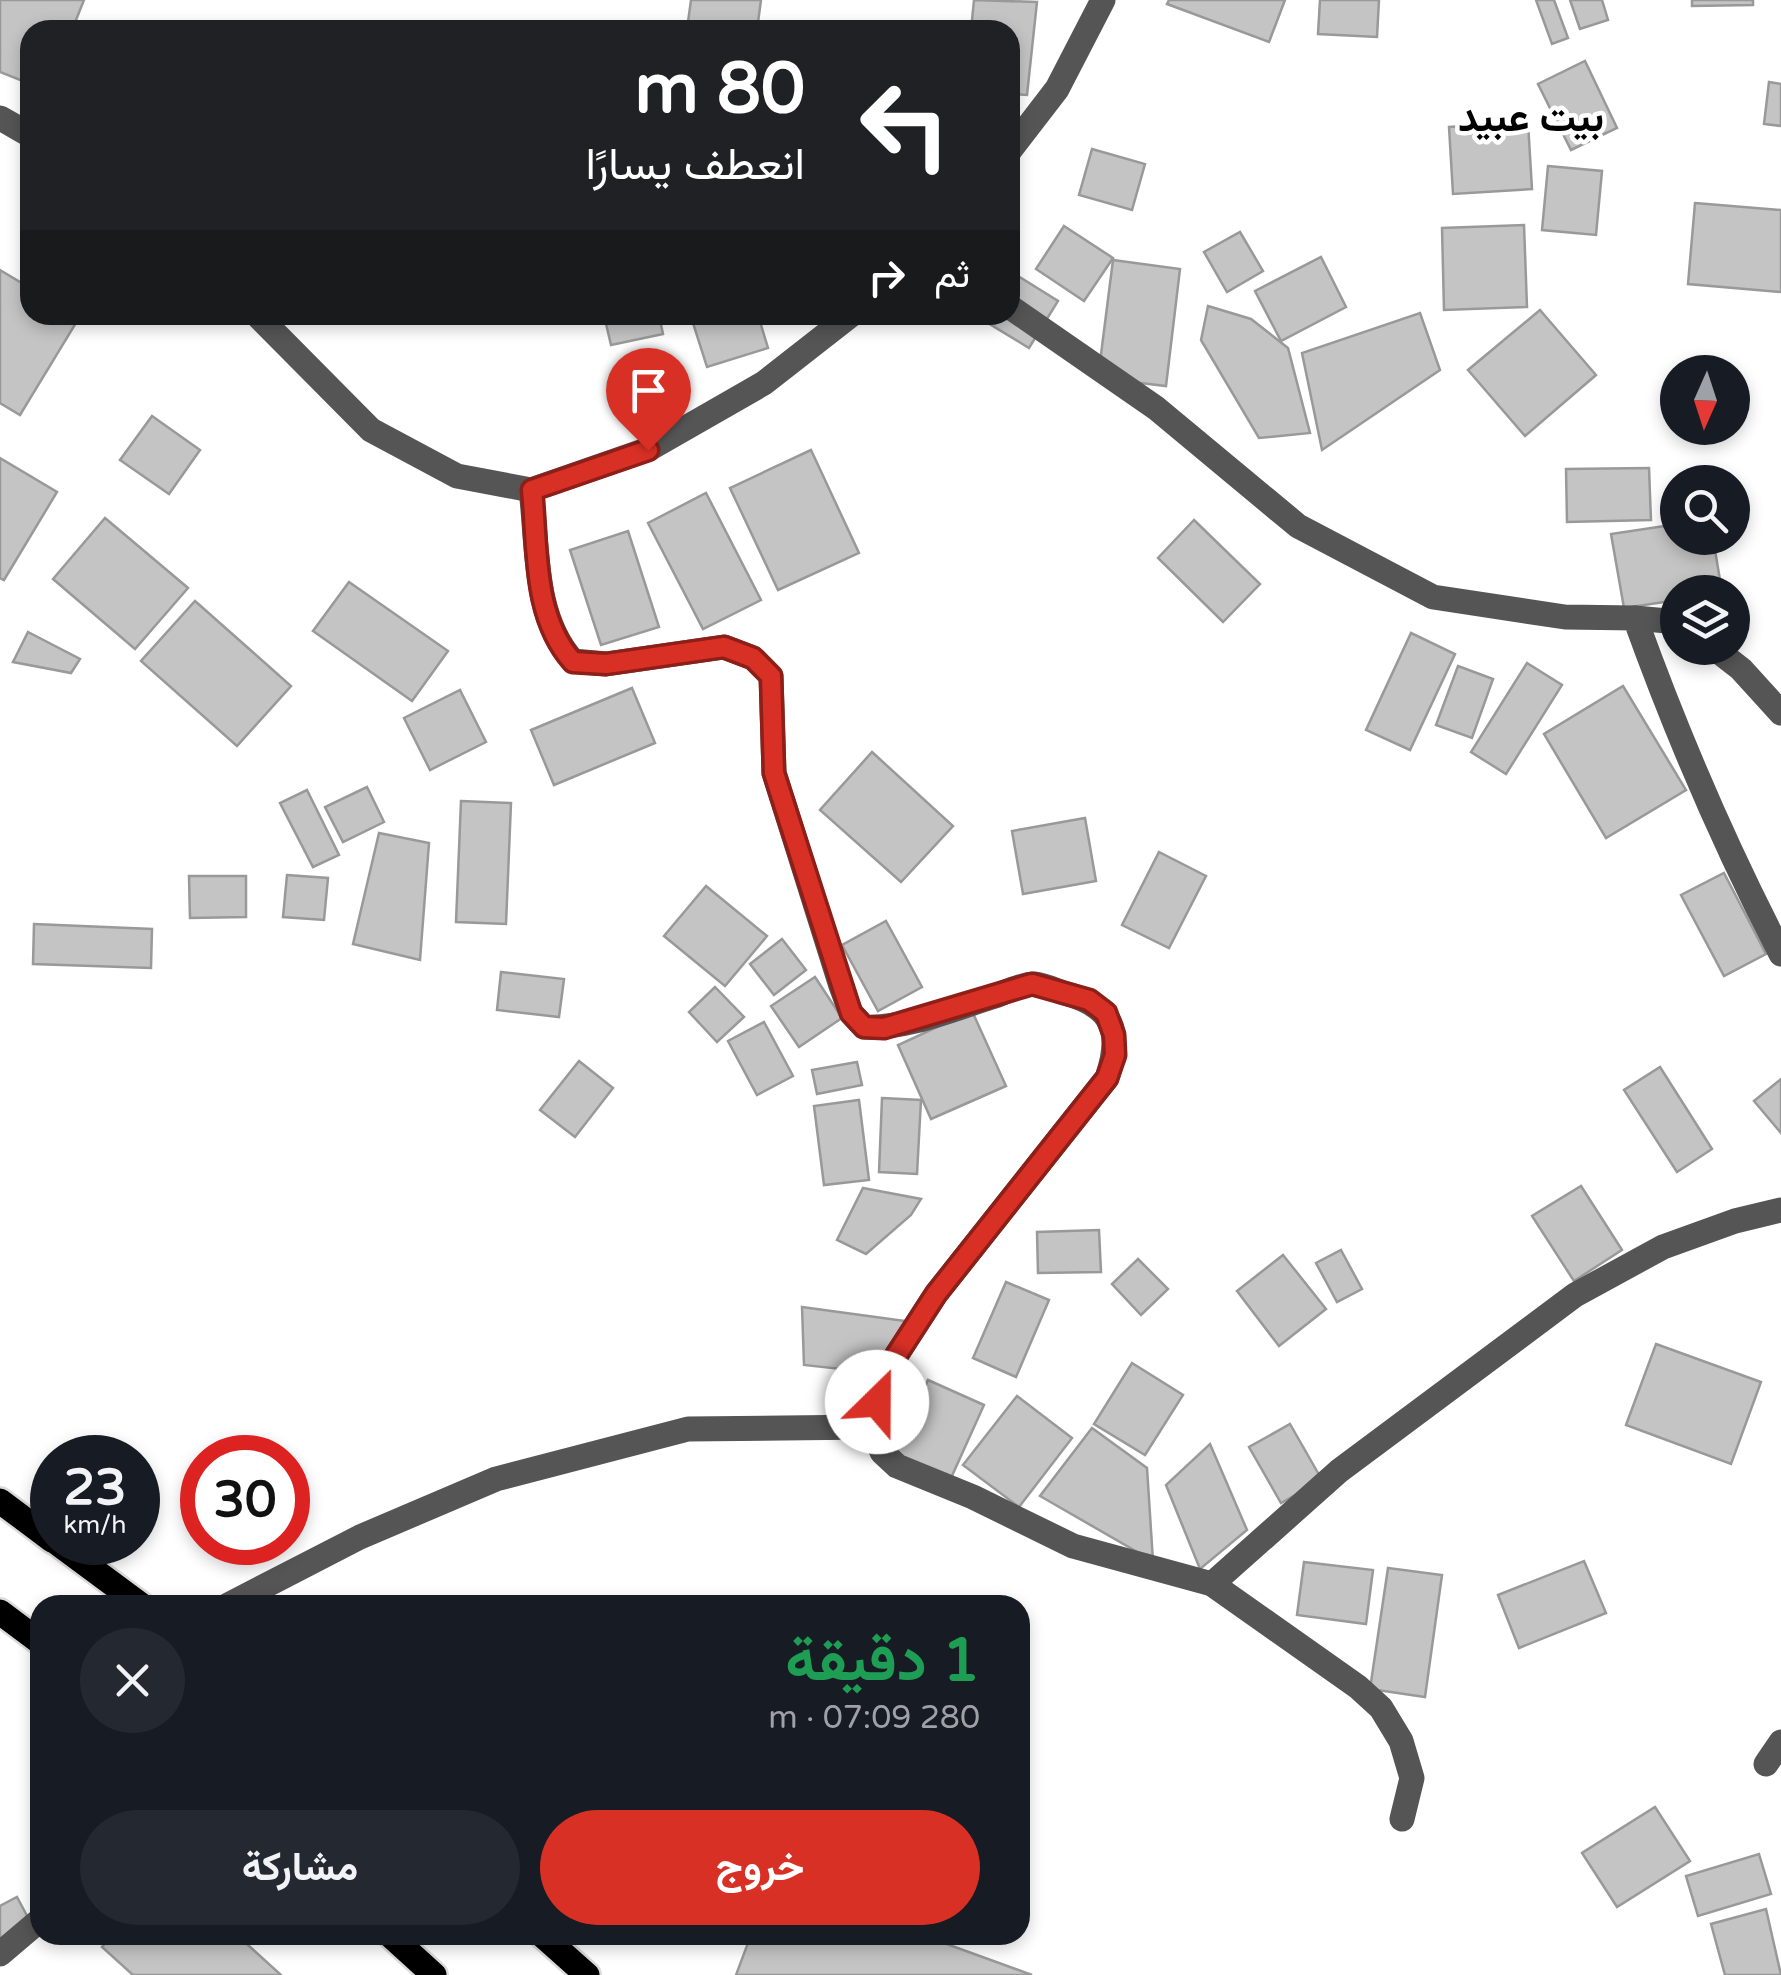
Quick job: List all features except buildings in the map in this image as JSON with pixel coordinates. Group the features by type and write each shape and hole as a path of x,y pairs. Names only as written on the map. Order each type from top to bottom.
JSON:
{"main road":[{"path":"0,1501 30,1523"},
{"path":"87,1565 127,1595"},
{"path":"0,1612 30,1634"},
{"path":"401,1945 434,1975"},
{"path":"553,1945 587,1975"}],"street":[{"path":"1020,137 1057,89 1103,0"},
{"path":"1020,314 1156,408 1298,526 1434,597 1566,617 1660,620"},
{"path":"267,325 370,430 458,476 532,490 648,450 764,383 837,325"},
{"path":"532,490 544,611 557,643 573,662 606,664 724,647 753,658 771,676 774,773 846,1000 851,1013 864,1027 884,1028 913,1022 1032,984 1089,1000 1106,1013 1114,1035 1115,1055 1107,1078 936,1294 883,1376 871,1427 882,1452 897,1466 973,1497 1073,1546 1212,1584 1358,1687 1381,1708 1401,1741 1412,1778 1402,1818"},
{"path":"1635,618 1697,776 1781,954"},
{"path":"1738,665 1781,713"},
{"path":"1212,1584 1339,1471 1575,1295 1663,1246 1781,1210"},
{"path":"247,1595 360,1537 496,1479 688,1430 871,1427"},
{"path":"1766,1764 1781,1742"},
{"path":"0,1954 30,1928"}],"district":[{"name":"بيت عبيد","path":"1531,117"}],"route":[{"path":"648,450 532,490 544,611 557,643 573,662 606,664 724,647 753,658 771,676 774,773 851,1013 864,1027 884,1028 1032,984 1089,1000 1106,1013 1114,1035 1115,1055 1107,1078 936,1294 883,1376 877,1402"}]}
